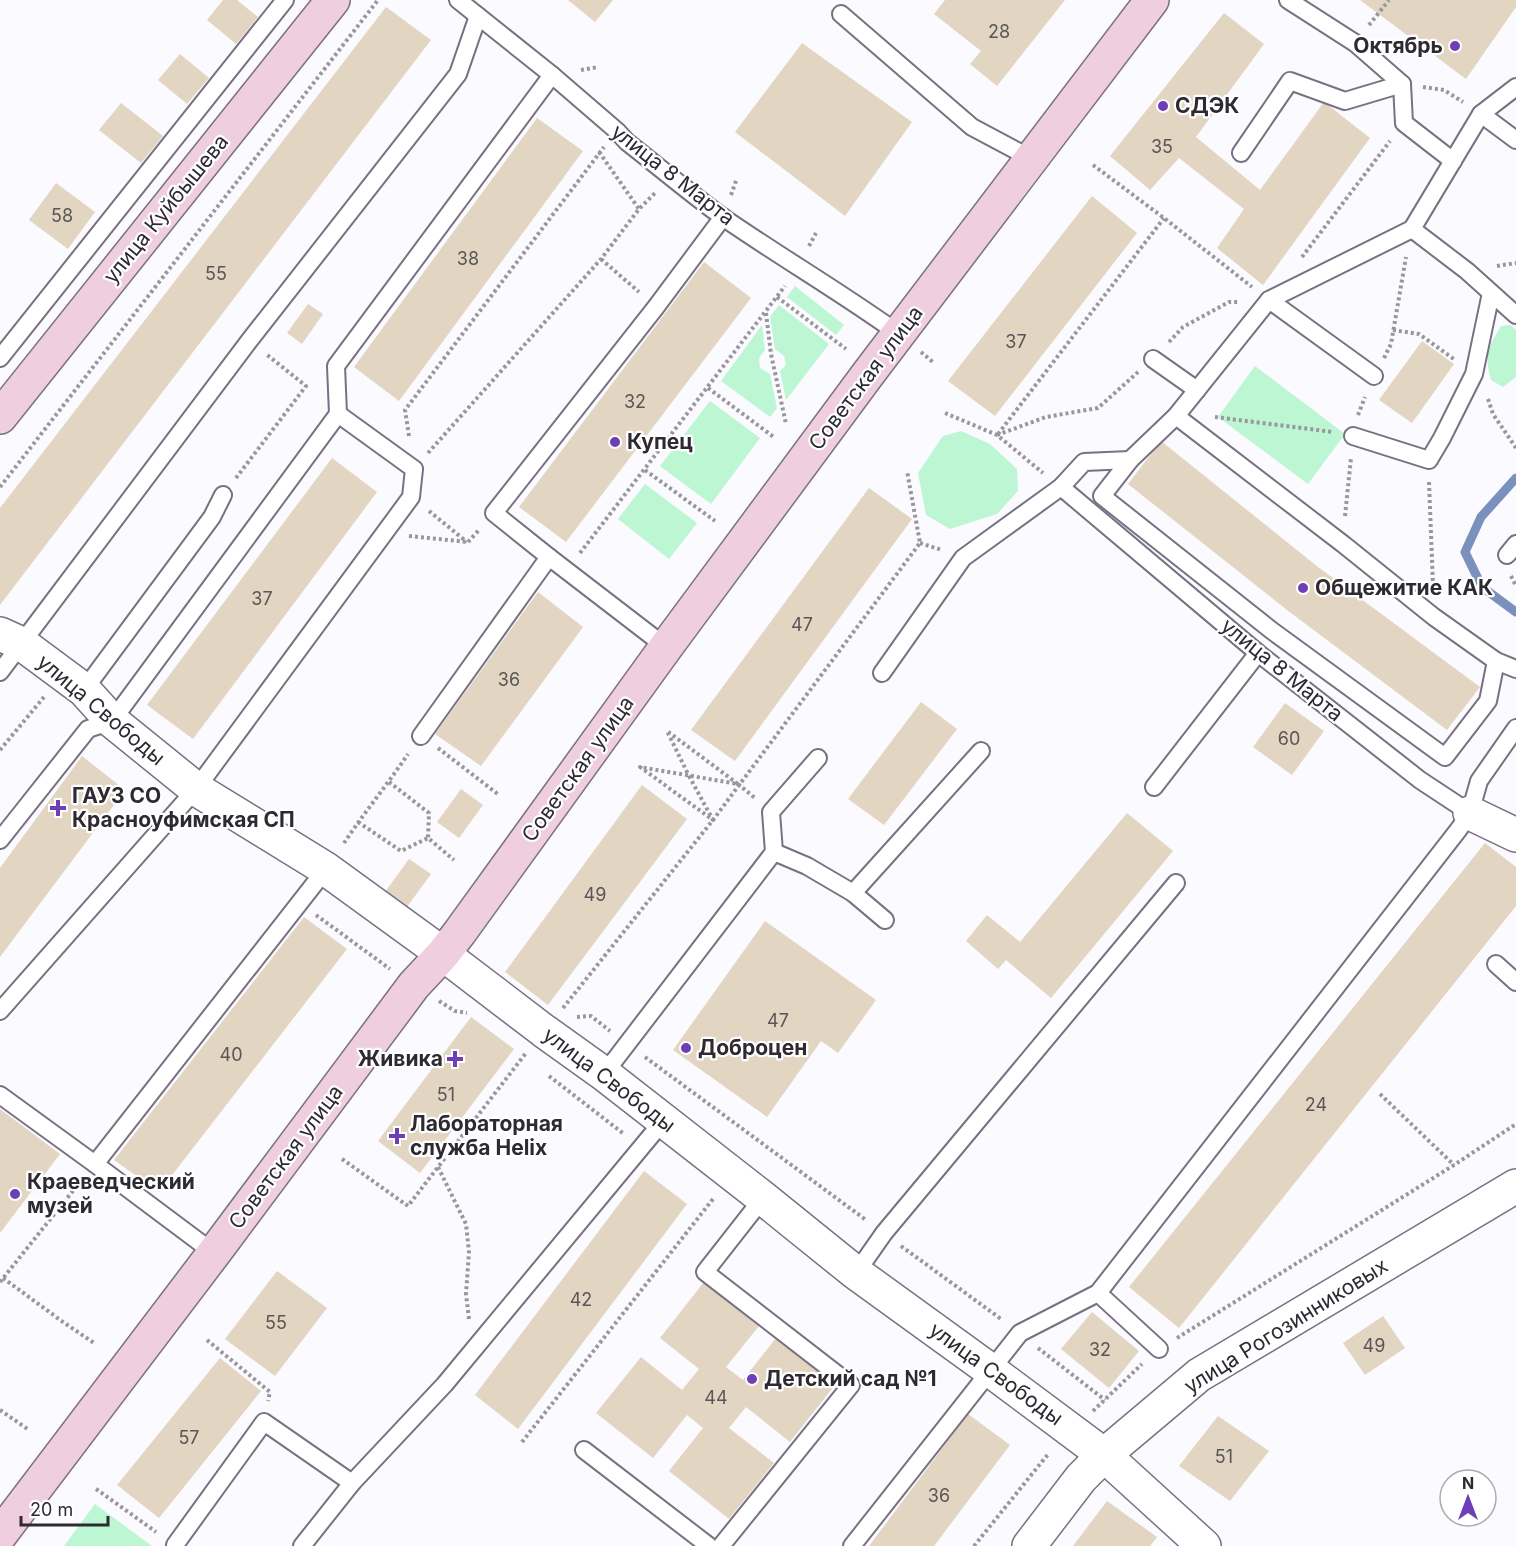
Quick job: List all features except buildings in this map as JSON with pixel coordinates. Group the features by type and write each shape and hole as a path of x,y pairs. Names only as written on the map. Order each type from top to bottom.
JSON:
{"main road":[{"name":"улица Куйбышева","path":"0,417 333,0"},
{"name":"Советская улица","path":"0,1535 414,986 443,954 666,647 1152,0"}],"street":[{"name":"улица Свободы","path":"11,639 84,690 112,721 196,789 326,869 443,954 549,1025 604,1074 856,1273 1104,1455 1204,1546"},
{"name":"улица 8 Марта","path":"1470,813 1516,836"},
{"name":"улица Рогозинниковых","path":"1029,1546 1081,1478 1104,1455 1199,1374 1516,1186"}],"lane":[{"path":"0,358 285,0"},
{"name":"улица 8 Марта","path":"458,0 552,75 627,142 723,217 899,334"},
{"path":"1288,0 1355,43 1402,84 1404,123 1453,161"},
{"path":"841,14 972,128 1032,159"},
{"path":"0,672 11,639 458,74 478,16"},
{"path":"0,840 88,729 112,721 338,414 336,366 552,75"},
{"path":"1241,153 1290,81 1345,101 1402,84"},
{"path":"1496,661 1488,701 1445,757 1271,630 1102,496 1130,460 1176,416 1269,300 1412,229 1481,114 1516,87"},
{"path":"1481,114 1516,140"},
{"path":"666,647 494,513 656,307 723,217"},
{"path":"1412,229 1467,271 1516,315"},
{"path":"1353,436 1429,460 1474,374 1491,293"},
{"path":"1269,300 1374,376"},
{"path":"1153,358 1197,390"},
{"path":"0,1011 196,789 411,497 414,469 338,414"},
{"path":"1176,416 1434,617 1496,661 1516,669"},
{"path":"882,674 963,558 1061,488 1084,462 1130,460"},
{"name":"улица 8 Марта","path":"1061,488 1258,653 1420,780 1470,813"},
{"path":"84,690 212,518 223,495"},
{"path":"421,736 549,557"},
{"path":"1154,787 1258,653"},
{"path":"852,1546 1020,1333 1098,1293 1459,830 1470,813 1479,781 1516,728"},
{"path":"853,893 981,752"},
{"path":"604,1074 774,852 771,812 818,758"},
{"path":"774,852 807,866 853,893 885,920"},
{"path":"95,1164 326,869"},
{"path":"856,1273 884,1233 1176,883"},
{"path":"1496,964 1516,982"},
{"path":"0,1095 214,1253"},
{"path":"302,1546 352,1483 445,1384 664,1120"},
{"path":"721,1546 850,1385 705,1272 763,1198"},
{"path":"1098,1293 1159,1349"},
{"path":"175,1546 264,1422 352,1483"},
{"path":"584,1450 709,1546"}],"path":[{"path":"0,487 378,0"},
{"path":"1355,43 1389,0"},
{"path":"1402,84 1444,90 1481,114"},
{"path":"1298,263 1404,123"},
{"path":"414,469 405,410 617,131"},
{"path":"599,152 639,209"},
{"path":"1093,165 1269,300"},
{"path":"414,469 601,259 639,209 671,176"},
{"path":"997,435 1164,218"},
{"path":"601,259 656,307"},
{"path":"566,570 598,532 799,268"},
{"path":"777,297 846,349"},
{"path":"766,312 771,354 786,424"},
{"path":"223,495 306,386 249,341"},
{"path":"708,388 775,438"},
{"path":"945,413 997,435 1061,488"},
{"path":"1176,416 1218,417 1353,436"},
{"path":"1429,460 1434,617"},
{"path":"645,470 715,521"},
{"path":"342,1159 408,1206 524,1056 713,820 920,543 907,471"},
{"path":"384,533 468,542 411,497"},
{"path":"0,750 47,694"},
{"path":"713,820 667,731 738,784"},
{"path":"326,869 421,736 500,795"},
{"path":"713,820 640,767 738,784"},
{"path":"389,782 429,813 428,838"},
{"path":"358,822 401,851 428,838"},
{"path":"428,838 454,860"},
{"path":"549,1025 591,1017 1020,1333 1105,1400"},
{"path":"1380,1094 1454,1165"},
{"path":"0,1282 95,1164"},
{"path":"438,1167 466,1224 469,1252 466,1294 472,1350"},
{"path":"522,1442 716,1196"},
{"path":"3,1278 94,1342"},
{"path":"207,1340 270,1392 264,1422"},
{"path":"0,1410 28,1430"},
{"path":"96,1489 175,1546"}],"green space":[{"path":"795,286 844,325 836,335 787,297"},
{"path":"779,305 829,344 786,400 780,371 786,365 784,356 775,349 770,317"},
{"path":"762,325 765,350 759,358 760,368 770,374 777,408 770,417 721,381"},
{"path":"1510,325 1516,330 1516,377 1503,387 1491,380 1488,352 1501,326"},
{"path":"1255,366 1345,434 1308,484 1218,417"},
{"path":"710,401 760,438 711,504 660,466"},
{"path":"961,431 990,444 1017,469 1018,491 997,514 950,529 926,515 918,473 943,436"},
{"path":"645,484 697,523 669,559 618,519"},
{"path":"95,1504 152,1546 64,1546"}],"waterway":[{"path":"1516,478 1481,517 1465,552 1482,587 1516,612"}],"place":[{"name":"Октябрь","path":"1455,46"},
{"name":"СДЭК","path":"1163,106"},
{"name":"Купец","path":"615,442"},
{"name":"Общежитие КАК","path":"1303,588"},
{"name":"ГАУЗ СО Красноуфимская СП","path":"58,808"},
{"name":"Доброцен","path":"686,1048"},
{"name":"Живика","path":"455,1059"},
{"name":"Лабораторная служба Helix","path":"397,1136"},
{"name":"Краеведческий музей","path":"15,1194"},
{"name":"Детский сад №1","path":"752,1379"}]}
